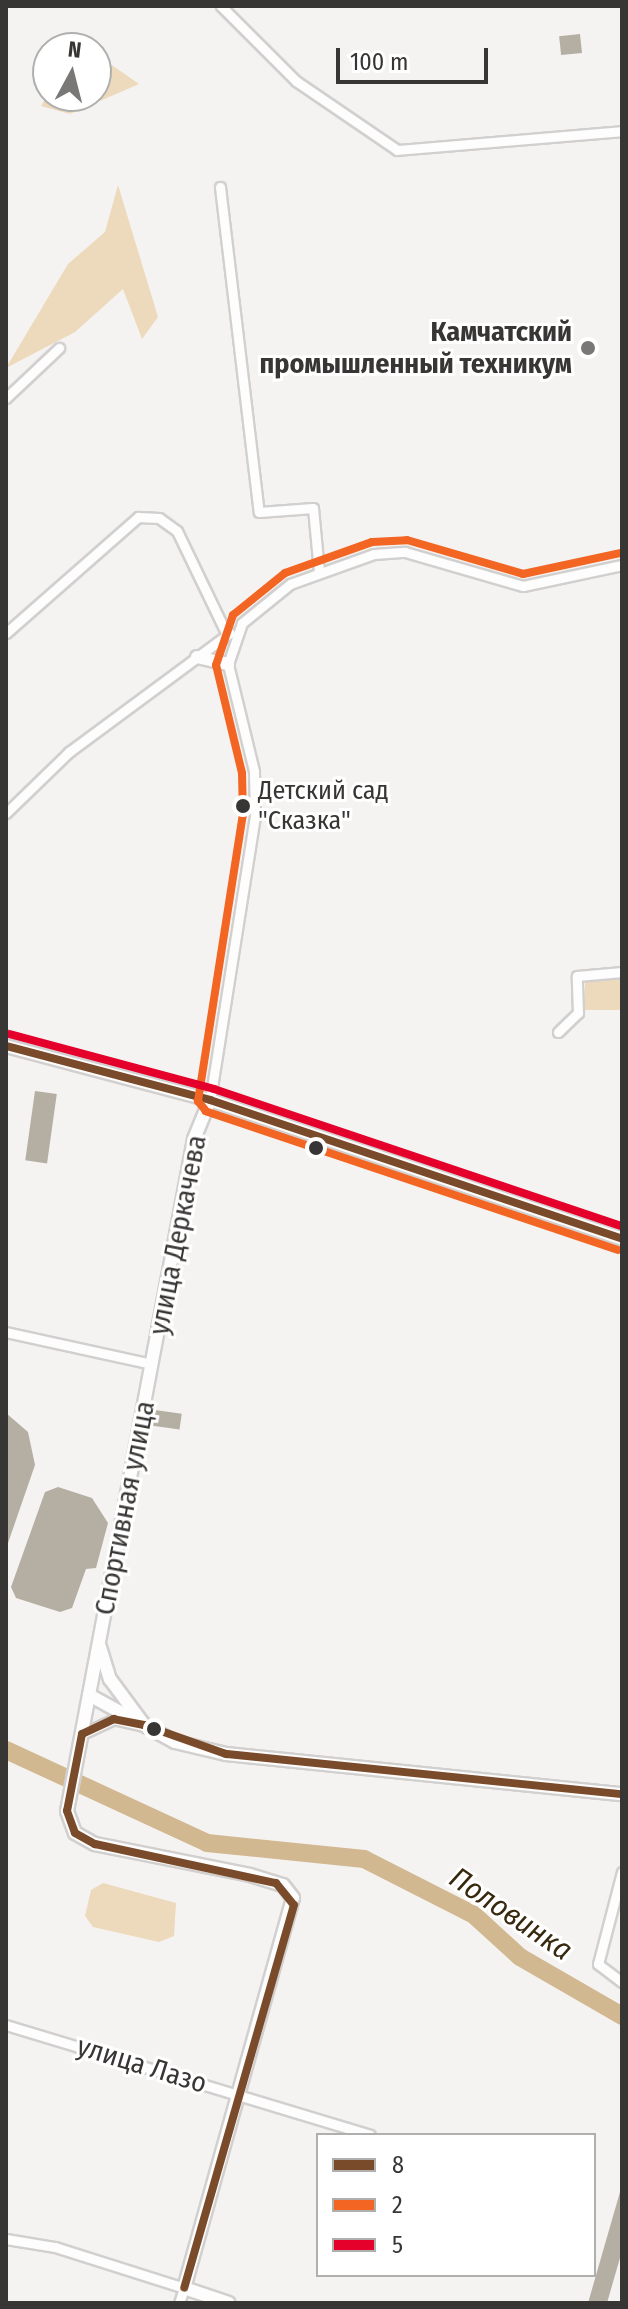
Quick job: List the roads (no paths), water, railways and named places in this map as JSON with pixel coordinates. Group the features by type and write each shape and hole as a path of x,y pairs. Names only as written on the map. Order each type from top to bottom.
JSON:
{"street":[{"path":"221,6 296,81 397,150 622,131"},
{"path":"220,187 259,512 313,508 319,571"},
{"path":"6,398 59,348"},
{"path":"6,633 138,517 159,518 177,531 227,635"},
{"path":"6,813 69,752 227,635 263,602 319,571 405,552 523,586 622,565"},
{"path":"210,1100 255,816 254,771 228,664 242,623"},
{"path":"197,657 228,664"},
{"path":"558,1032 578,1013 577,976 622,972"},
{"path":"6,1046 210,1100 622,1239"},
{"name":"улица Деркачева","path":"152,1368 194,1139 210,1100"},
{"path":"6,1332 152,1368"},
{"name":"Спортивная улица","path":"152,1368 70,1796 69,1824 95,1844 250,1875 283,1885 293,1898 240,2095"},
{"path":"99,1645 110,1679 144,1725"},
{"path":"89,1695 144,1725"},
{"path":"81,1738 114,1719 144,1725 226,1754 622,1794"},
{"path":"622,1872 598,1964 622,1982"},
{"name":"улица Лазо","path":"6,2025 364,2133"},
{"path":"179,2303 240,2095"},
{"path":"6,2239 55,2247 229,2303"}],"waterway":[{"name":"Половинка","path":"6,1750 207,1843 364,1859 474,1915 520,1957 622,2016"}],"place":[{"name":"Камчатский промышленный техникум","path":"588,348"},
{"name":"Детский сад \"Сказка\"","path":"243,806"}]}
